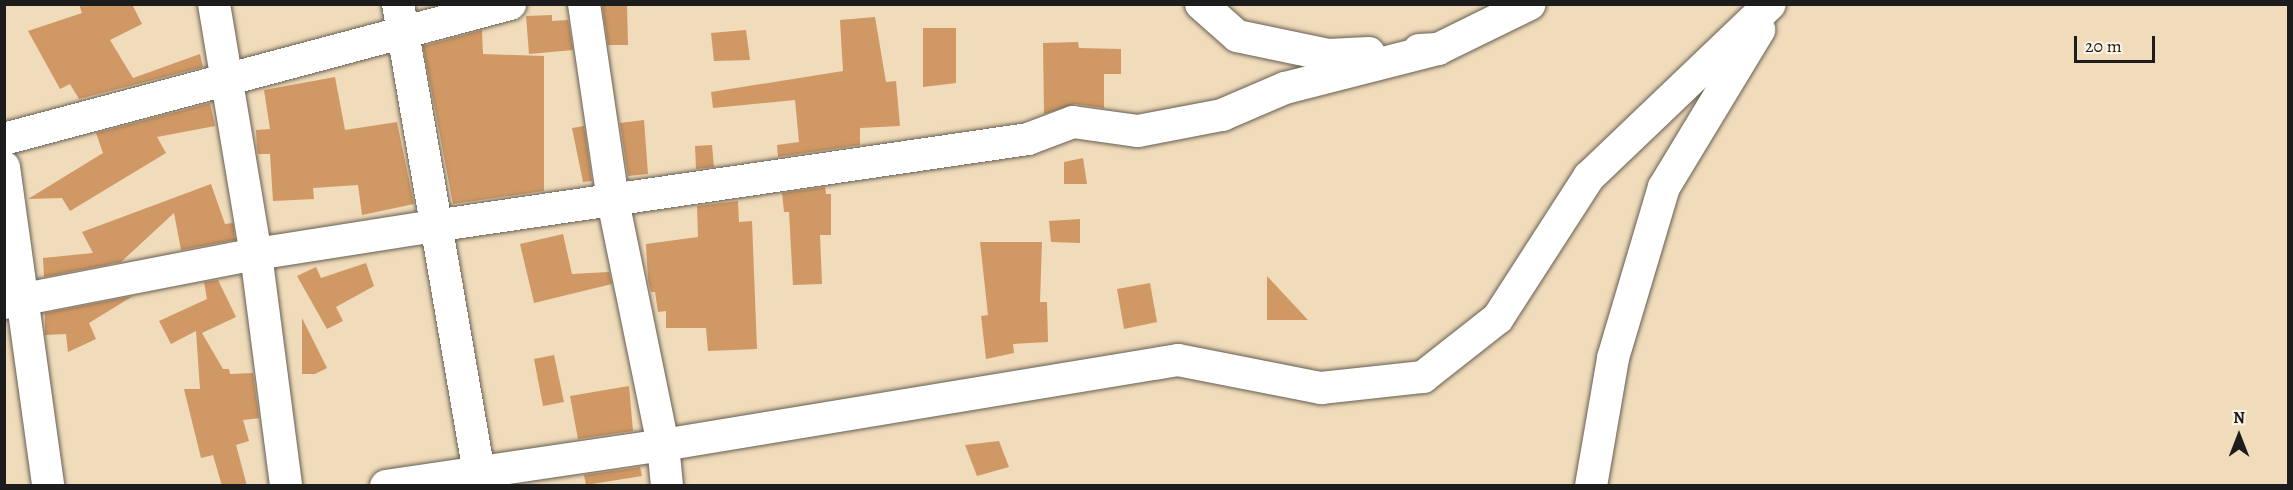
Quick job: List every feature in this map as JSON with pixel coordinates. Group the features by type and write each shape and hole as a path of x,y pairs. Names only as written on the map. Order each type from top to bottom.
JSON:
{"street":[{"path":"214,4 256,254 286,486"},
{"path":"4,139 225,79 400,18 510,4"},
{"path":"584,4 613,201 663,445 668,486"},
{"path":"1201,4 1237,36 1328,56 1438,49"},
{"path":"13,301 256,254 1028,139 1073,122 1138,131 1222,115 1285,88 1438,49 1530,4"},
{"path":"386,486 480,478 663,445 1178,360 1321,388 1423,377 1498,318 1588,177 1772,4"},
{"path":"1592,486 1613,358 1664,187 1772,4"},
{"path":"400,18 434,226 480,478"},
{"path":"4,167 13,301 48,486"}],"building":[{"path":"79,4 132,4 142,24 110,40 133,78 200,54 203,67 79,99 70,84 60,89 28,31 82,13"},
{"path":"602,4 627,4 628,45 608,45"},
{"path":"552,15 552,21 568,20 573,50 529,54 526,16"},
{"path":"875,17 886,82 896,81 900,126 860,128 860,145 778,157 777,145 799,142 795,100 713,108 711,92 843,71 840,20"},
{"path":"923,28 956,28 956,83 923,87"},
{"path":"482,30 483,54 544,56 544,191 453,204 423,46"},
{"path":"746,30 750,60 714,61 711,33"},
{"path":"1078,42 1079,48 1121,49 1121,74 1104,74 1104,108 1075,104 1044,114 1043,43"},
{"path":"335,77 345,130 397,122 414,204 362,215 358,185 313,188 314,199 273,201 270,154 258,154 257,148 256,130 270,129 264,90"},
{"path":"210,103 215,126 157,137 166,153 70,211 62,198 28,199 103,153 96,133"},
{"path":"644,120 648,174 628,176 620,123"},
{"path":"584,126 592,181 583,182 572,128"},
{"path":"712,145 714,167 696,169 695,146"},
{"path":"1083,158 1087,184 1064,184 1064,162"},
{"path":"211,184 225,224 233,223 235,240 181,250 174,213 121,262 44,277 43,258 93,253 82,232"},
{"path":"825,187 826,194 831,194 831,235 820,235 822,284 793,285 789,212 784,212 782,193"},
{"path":"738,201 739,222 752,221 757,349 708,351 706,328 666,328 666,311 658,312 655,292 651,292 648,280 646,244 698,237 697,206"},
{"path":"1080,219 1080,243 1051,242 1049,221"},
{"path":"563,234 572,274 609,272 612,284 534,303 520,244"},
{"path":"980,242 1042,242 1040,302 1047,302 1048,342 1013,344 1014,353 986,359 981,316 988,315"},
{"path":"366,263 374,286 336,307 343,321 327,329 297,276 316,267 321,278"},
{"path":"1267,276 1308,320 1267,320"},
{"path":"218,280 236,317 202,333 223,369 229,369 230,374 253,373 259,418 243,420 249,441 236,445 247,486 222,486 213,455 201,458 184,389 200,389 196,331 171,344 159,321 207,299 204,282"},
{"path":"1150,283 1157,322 1124,329 1117,289"},
{"path":"133,296 89,323 96,339 68,352 66,334 45,335 45,313"},
{"path":"302,318 327,368 315,374 302,374"},
{"path":"554,355 564,402 543,406 534,359"},
{"path":"629,386 633,431 578,439 570,396"},
{"path":"999,441 1009,467 977,476 965,445"},
{"path":"640,467 642,476 586,485 584,475"}]}
